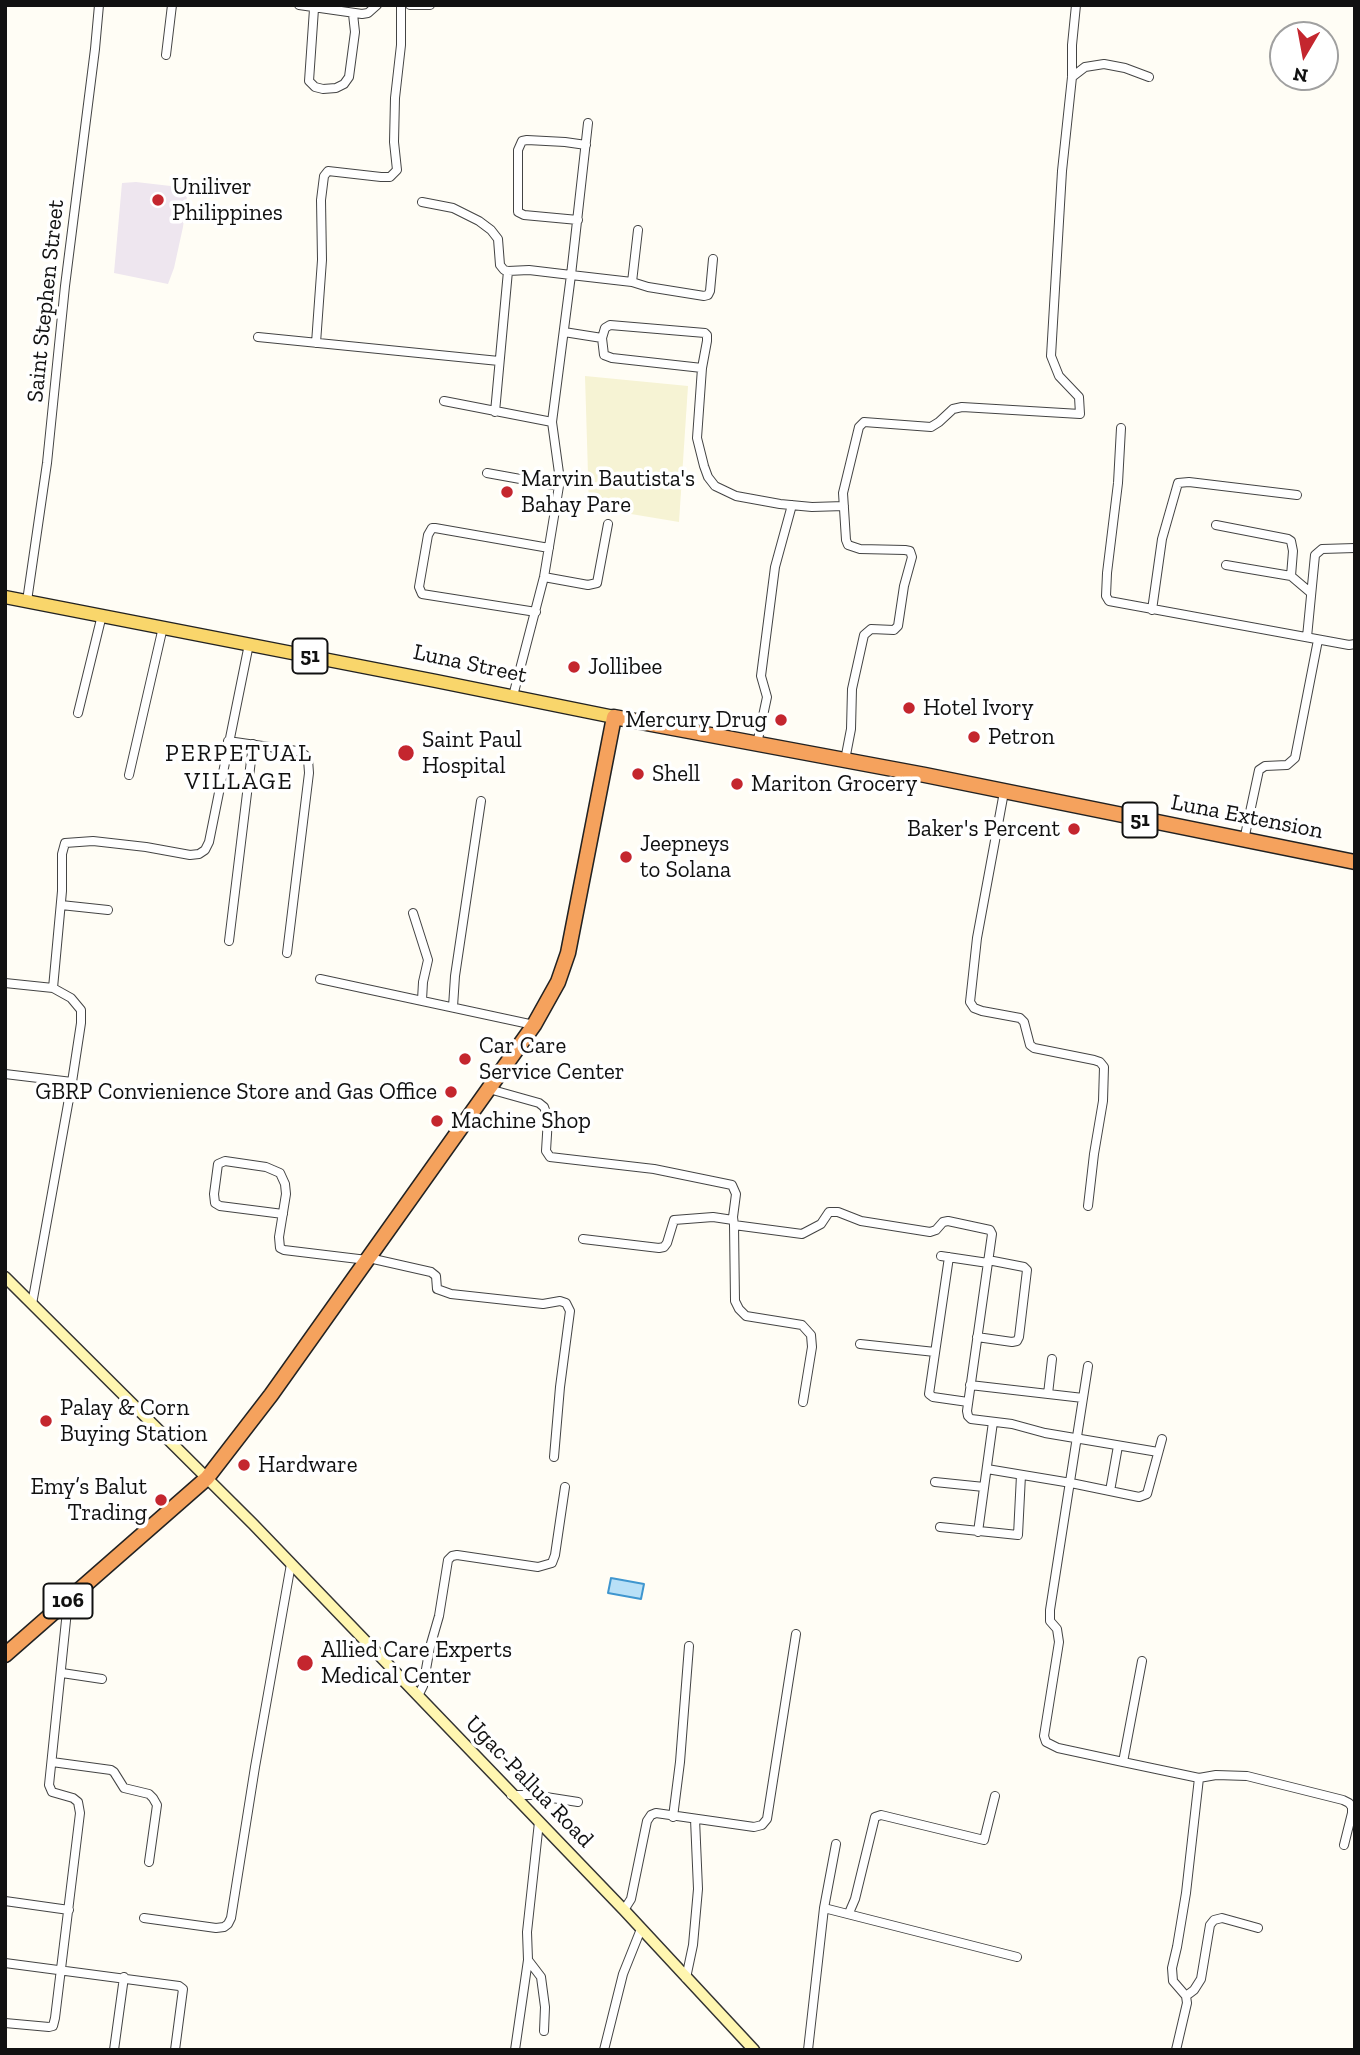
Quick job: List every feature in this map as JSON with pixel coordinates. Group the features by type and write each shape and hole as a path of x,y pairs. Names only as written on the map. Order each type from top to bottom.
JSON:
{"highway":[{"name":"Luna Street","path":"614,718 925,775"},
{"name":"106","path":"5,1655 207,1478 271,1395 534,1025 558,982 568,953 614,718"},
{"name":"Luna Extension","path":"925,775 1355,862"}],"main road":[{"name":"Luna Street","path":"5,597 249,643 614,718"}],"street":[{"name":"Saint Stephen Street","path":"27,601 47,463 99,5"},
{"path":"166,55 172,5"},
{"path":"299,5 353,14 368,13 377,5"},
{"path":"316,343 324,176 328,171 390,177 397,170 394,142 395,98 401,45 401,5"},
{"path":"410,5 430,5"},
{"path":"845,760 851,729 852,689 864,635 871,629 894,631 898,626 912,556 910,551 905,550 860,549 848,545 843,493 859,427 864,422 931,427 953,410 962,407 1080,414 1079,397 1059,376 1051,356 1060,195 1072,78 1076,5"},
{"path":"314,9 309,81 315,87 323,89 336,88 344,84 349,77 355,32 353,14"},
{"path":"1072,78 1085,67 1104,64 1149,77"},
{"path":"513,696 544,577 559,486 552,422 588,123"},
{"path":"578,220 524,215 518,212 518,150 523,141 527,140 586,145"},
{"path":"422,202 453,208 480,221 498,239 500,265 508,271 529,270 632,282 648,287 708,295 713,259"},
{"path":"632,282 638,230"},
{"path":"495,411 508,271"},
{"path":"702,368 607,357 603,351 602,338 605,328 610,325 692,331 707,335 697,438 708,477 715,486 724,492 768,503 844,506"},
{"path":"564,332 602,338"},
{"path":"258,337 499,361"},
{"path":"444,401 552,422"},
{"path":"1121,428 1106,596 1109,601 1318,640 1355,644"},
{"path":"487,473 559,486"},
{"path":"1152,610 1162,539 1178,483 1297,495"},
{"path":"757,744 767,697 761,676 775,567 792,505"},
{"path":"544,577 588,585 597,583 607,524"},
{"path":"1216,525 1291,541 1291,576"},
{"path":"536,612 422,594 419,587 428,535 432,528 435,528 549,548"},
{"path":"1307,638 1313,560 1318,552 1328,548 1355,548"},
{"path":"1226,565 1291,576 1311,593"},
{"path":"78,713 102,615"},
{"path":"129,775 163,627"},
{"path":"1244,840 1259,770 1265,765 1287,765 1295,758 1318,640"},
{"path":"53,988 65,843 93,841 146,846 190,855 205,850 218,805 228,741 249,643"},
{"path":"228,741 297,751 308,759 309,773 286,953"},
{"path":"229,941 253,744"},
{"path":"1004,792 977,938 970,1002 982,1011 1020,1018 1027,1028 1030,1045 1034,1048 1094,1060 1104,1067 1104,1101 1088,1206"},
{"path":"453,1007 455,976 481,801"},
{"path":"61,905 108,910"},
{"path":"413,913 428,960 422,1000"},
{"path":"320,979 534,1025"},
{"path":"5,983 53,988 71,998 80,1010 81,1023 72,1082 32,1304"},
{"path":"5,1074 72,1082"},
{"path":"489,1088 539,1103 544,1107 548,1118 545,1151 551,1157 654,1169 729,1184 735,1189 736,1301 746,1316 802,1325 811,1335 812,1347 803,1402"},
{"path":"283,1214 220,1206 215,1202 214,1194 218,1164 225,1161 266,1167 280,1173 285,1184 283,1214 279,1243 284,1250 368,1259 430,1272 436,1276 438,1289 451,1294 543,1304 561,1301 566,1303 570,1311 554,1457"},
{"path":"583,1239 659,1248 667,1243 674,1220 713,1217 802,1234 821,1224 829,1212 838,1212 861,1221 930,1232 948,1221 990,1230 992,1234 967,1411 971,1419 1012,1424 1045,1433 1158,1452"},
{"path":"968,1402 933,1397 929,1394 945,1256 1024,1267 1027,1270 1017,1340 1012,1342 977,1337"},
{"name":"Ugac-Pallua Road","path":"5,1277 291,1564 624,1910 754,2050"},
{"path":"860,1344 934,1352"},
{"path":"1048,1394 1052,1359"},
{"path":"1088,1366 1050,1610 1050,1621 1057,1629 1059,1642 1044,1736 1046,1742 1058,1748 1199,1778 1216,1775 1247,1776 1343,1800 1349,1803 1352,1813 1343,1845"},
{"path":"970,1385 1083,1398"},
{"path":"978,1532 993,1422"},
{"path":"987,1469 1139,1497 1147,1493 1162,1439"},
{"path":"1110,1491 1118,1446"},
{"path":"940,1527 1018,1535 1021,1475"},
{"path":"935,1482 984,1487"},
{"path":"418,1696 423,1686 439,1616 448,1560 457,1555 538,1567 552,1563 565,1488"},
{"path":"144,1918 216,1928 228,1924 231,1918 291,1564"},
{"path":"5,2023 43,2028 53,2026 63,1969 80,1808 73,1798 50,1789 68,1601"},
{"path":"624,1910 634,1890 648,1817 656,1813 754,1827 762,1825 767,1819 796,1634"},
{"path":"673,1816 689,1646"},
{"path":"1123,1762 1142,1661"},
{"path":"62,1673 102,1679"},
{"path":"52,1762 111,1770 124,1788 149,1794 153,1798 157,1805 149,1862"},
{"path":"1176,2050 1187,2003 1186,1996 1173,1982 1172,1968 1186,1894 1199,1778"},
{"path":"511,1795 533,1795 578,1802"},
{"path":"849,1913 859,1885 875,1817 881,1815 984,1840 995,1796"},
{"path":"686,1978 693,1945 698,1889 695,1819"},
{"path":"516,2050 528,1961 527,1933 539,1822"},
{"path":"808,2050 824,1908 836,1844"},
{"path":"5,1901 69,1910"},
{"path":"824,1908 1017,1957"},
{"path":"1186,1996 1201,1979 1210,1925 1214,1920 1222,1918 1258,1928"},
{"path":"604,2050 623,1973 641,1929"},
{"path":"528,1961 541,1977 545,2007 544,2031"},
{"path":"5,1963 179,1986 183,1989 175,2050"},
{"path":"114,2050 124,1977"}],"shaded area":[{"path":"122,183 188,188 183,227 168,284 114,273"},
{"path":"585,376 688,386 679,522 589,507"}],"water":[{"path":"611,1578 644,1584 641,1599 608,1593"}],"place":[{"name":"Uniliver Philippines","path":"158,200"},
{"name":"Marvin Bautista's Bahay Pare","path":"507,492"},
{"name":"Jollibee","path":"574,667"},
{"name":"Hotel Ivory","path":"909,708"},
{"name":"Mercury Drug","path":"781,720"},
{"name":"Petron","path":"974,737"},
{"name":"Saint Paul Hospital","path":"406,753"},
{"name":"Shell","path":"638,774"},
{"name":"Mariton Grocery","path":"737,784"},
{"name":"Baker's Percent","path":"1074,829"},
{"name":"Jeepneys to Solana","path":"626,857"},
{"name":"Car Care Service Center","path":"465,1059"},
{"name":"GBRP Convienience Store and Gas Office","path":"451,1092"},
{"name":"Machine Shop","path":"437,1121"},
{"name":"Palay & Corn Buying Station","path":"46,1421"},
{"name":"Hardware","path":"244,1465"},
{"name":"Emy’s Balut Trading","path":"161,1500"},
{"name":"Allied Care Experts Medical Center","path":"305,1663"}],"district":[{"name":"PERPETUAL VILLAGE","path":"239,768"}]}
